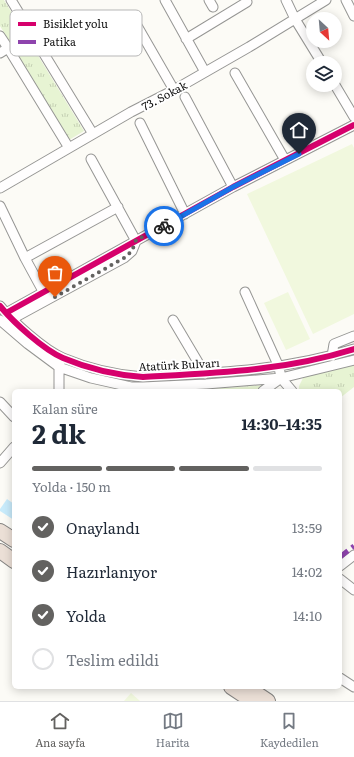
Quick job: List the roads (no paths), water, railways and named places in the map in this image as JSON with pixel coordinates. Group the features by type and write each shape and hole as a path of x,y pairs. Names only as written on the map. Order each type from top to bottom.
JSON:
{"highway":[{"path":"0,531 12,539"},
{"path":"0,551 12,560"},
{"path":"233,689 252,701"},
{"path":"250,689 268,701"}],"street":[{"path":"11,0 17,10"},
{"path":"165,0 205,72"},
{"path":"286,0 318,56"},
{"name":"73. Sokak","path":"0,188 131,112 174,90 297,21 326,0"},
{"path":"346,0 354,16"},
{"path":"186,39 247,2"},
{"path":"142,34 174,90"},
{"path":"0,36 4,51 69,148"},
{"path":"45,56 93,134"},
{"path":"235,73 285,160"},
{"path":"339,92 354,117"},
{"path":"185,97 233,187"},
{"path":"140,123 185,214"},
{"path":"4,314 233,187 354,125"},
{"path":"4,314 124,258 132,251 136,240 91,159"},
{"path":"0,206 44,293"},
{"path":"25,258 118,207"},
{"path":"245,292 279,367 281,378 290,389"},
{"name":"Atatürk Bulvarı","path":"4,314 46,347 61,362 91,378 132,389 281,378 354,360"},
{"path":"173,320 205,374"},
{"path":"332,356 334,344 354,336"},
{"name":"Atatürk Bulvarı","path":"61,362 125,376 143,378 279,367 332,356 354,349"},
{"path":"59,389 61,362"},
{"path":"266,389 281,378"},
{"path":"0,402 12,415"},
{"path":"0,463 12,452"},
{"path":"342,564 354,555"},
{"path":"342,581 354,590"},
{"path":"342,679 354,687"}],"water":[{"path":"7,499 12,503 12,519 0,511"}]}
